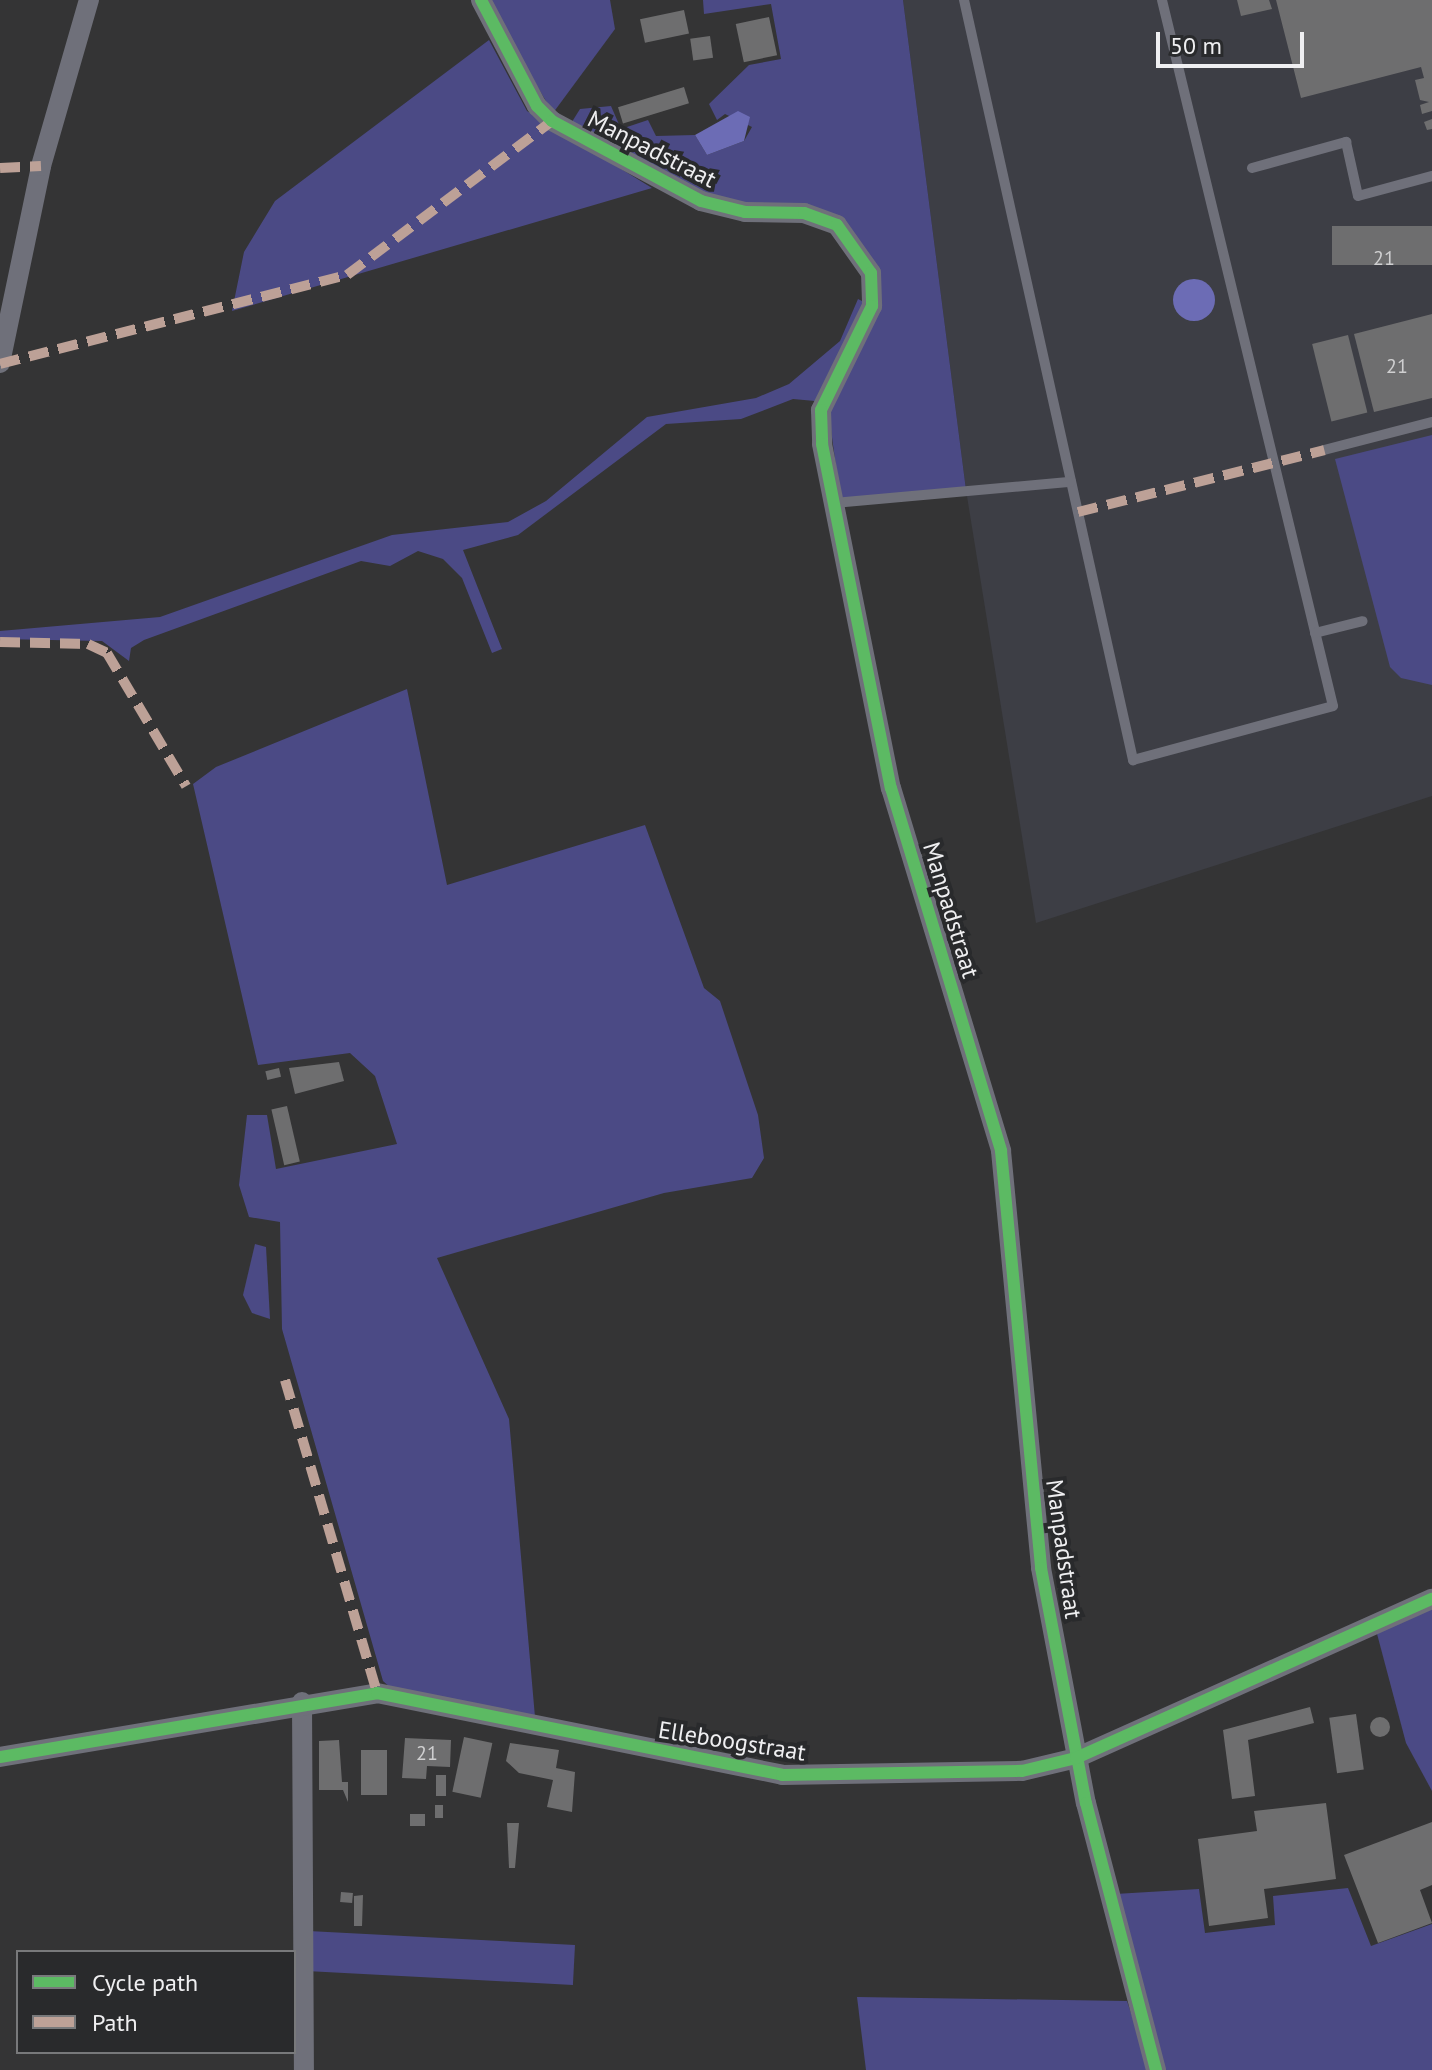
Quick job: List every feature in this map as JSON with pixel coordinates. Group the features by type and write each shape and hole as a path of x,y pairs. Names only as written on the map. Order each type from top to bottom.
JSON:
{"street":[{"path":"0,363 41,166 89,0"},
{"name":"Manpadstraat","path":"481,0 537,106 583,142 701,201 745,212 821,217 854,242 873,287 866,321 821,410 834,503 891,788 1001,1151 1041,1568 1076,1758 1156,2070"},
{"name":"Elleboogstraat","path":"0,1757 302,1702 377,1693 782,1775 1022,1771 1076,1758 1432,1599"},
{"path":"302,1702 304,2070"}],"lane":[{"path":"964,0 1133,760 1333,706 1162,0"},
{"path":"1252,168 1346,142 1358,196 1432,176"},
{"path":"1324,450 1432,422"},
{"path":"834,503 1071,482"},
{"path":"1315,633 1363,621"}],"shaded area":[{"path":"486,0 610,0 615,29 553,113"},
{"path":"703,0 903,0 966,490 841,503 828,408 875,264 845,223 698,193 570,125 580,109 611,106 621,129 648,120 656,136 695,135 707,155 744,141 752,127 725,114 717,120 709,104 749,65 781,59 771,4 704,14"},
{"path":"903,0 1432,0 1432,796 1036,923 966,490"},
{"path":"489,40 527,111 652,188 232,311 244,252 275,201"},
{"path":"738,111 750,117 744,141 707,155 695,135"},
{"path":"1194,279 1209,285 1215,300 1209,315 1194,321 1179,315 1173,300 1179,285"},
{"path":"858,299 864,302 855,329 815,401 793,399 741,419 666,424 518,535 463,550 502,649 492,653 462,578 443,559 418,551 390,566 361,561 144,640 131,648 129,661 102,641 0,639 0,631 160,617 392,535 508,522 546,501 647,417 756,398 789,384 840,341"},
{"path":"1432,435 1432,685 1401,678 1390,667 1335,459"},
{"path":"407,689 447,885 645,825 704,988 720,1001 758,1115 764,1158 752,1178 664,1193 437,1258 509,1419 535,1717 392,1689 383,1681 282,1329 280,1222 249,1217 239,1185 247,1115 267,1115 276,1169 397,1144 375,1076 350,1053 258,1065 193,784 216,767"},
{"path":"255,1244 266,1247 270,1319 252,1313 243,1295"},
{"path":"1432,1606 1432,1791 1406,1743 1376,1630"},
{"path":"1348,1888 1371,1946 1432,1924 1432,2070 1165,2070 1115,1894 1199,1889 1205,1933 1275,1925 1273,1896"},
{"path":"308,1931 575,1945 573,1985 306,1971"},
{"path":"857,1997 1127,2001 1150,2070 866,2070"}],"building":[{"path":"1237,0 1269,0 1272,9 1241,16"},
{"path":"1276,0 1432,0 1432,111 1422,114 1420,105 1429,102 1420,100 1415,80 1424,78 1421,67 1301,98"},
{"path":"684,10 689,33 645,43 640,19"},
{"path":"769,17 777,55 744,62 736,24"},
{"path":"710,36 713,58 693,61 690,39"},
{"path":"684,87 689,103 623,123 618,107"},
{"path":"1432,119 1432,129 1427,130 1424,122"},
{"path":"1332,226 1432,226 1432,265 1332,265"},
{"path":"1432,314 1432,398 1374,412 1354,334"},
{"path":"1348,335 1367,413 1331,422 1312,344"},
{"path":"339,1062 344,1081 295,1094 289,1068"},
{"path":"279,1068 281,1077 267,1080 265,1071"},
{"path":"287,1106 300,1162 284,1165 271,1110"},
{"path":"1310,1707 1314,1723 1248,1740 1255,1796 1232,1799 1223,1730"},
{"path":"1356,1714 1364,1769 1337,1773 1329,1718"},
{"path":"1380,1717 1387,1720 1390,1727 1387,1734 1380,1737 1373,1734 1370,1727 1373,1720"},
{"path":"464,1737 492,1743 481,1798 452,1792"},
{"path":"405,1738 451,1740 450,1767 427,1766 426,1779 402,1778"},
{"path":"339,1740 342,1782 348,1782 348,1802 343,1790 319,1790 319,1741"},
{"path":"510,1743 559,1750 556,1768 575,1772 572,1812 547,1807 553,1780 519,1773 506,1761"},
{"path":"361,1750 387,1750 387,1795 361,1795"},
{"path":"436,1775 446,1775 446,1796 436,1796"},
{"path":"1326,1803 1336,1879 1264,1889 1268,1918 1209,1926 1198,1839 1257,1831 1254,1811"},
{"path":"435,1805 443,1805 443,1818 435,1818"},
{"path":"410,1814 425,1814 425,1826 410,1826"},
{"path":"1432,1822 1432,1885 1420,1890 1432,1923 1378,1943 1344,1855"},
{"path":"507,1823 519,1823 515,1868 509,1868"},
{"path":"341,1892 353,1893 352,1903 340,1902"},
{"path":"363,1895 362,1926 354,1926 354,1896"}],"marked path":[{"path":"0,364 347,275 552,121"},
{"path":"0,168 41,166"},
{"path":"1078,512 1324,450"},
{"path":"0,642 88,644 107,653 186,786"},
{"path":"285,1380 377,1693"}],"cycle path":[{"path":"481,0 537,106 552,121 701,201 745,212 804,213 837,225 871,273 872,306 821,410 822,444 891,788 1001,1151 1041,1568 1086,1803 1156,2070"},
{"path":"0,1757 377,1693 782,1775 1022,1771 1076,1758 1432,1599"}]}
